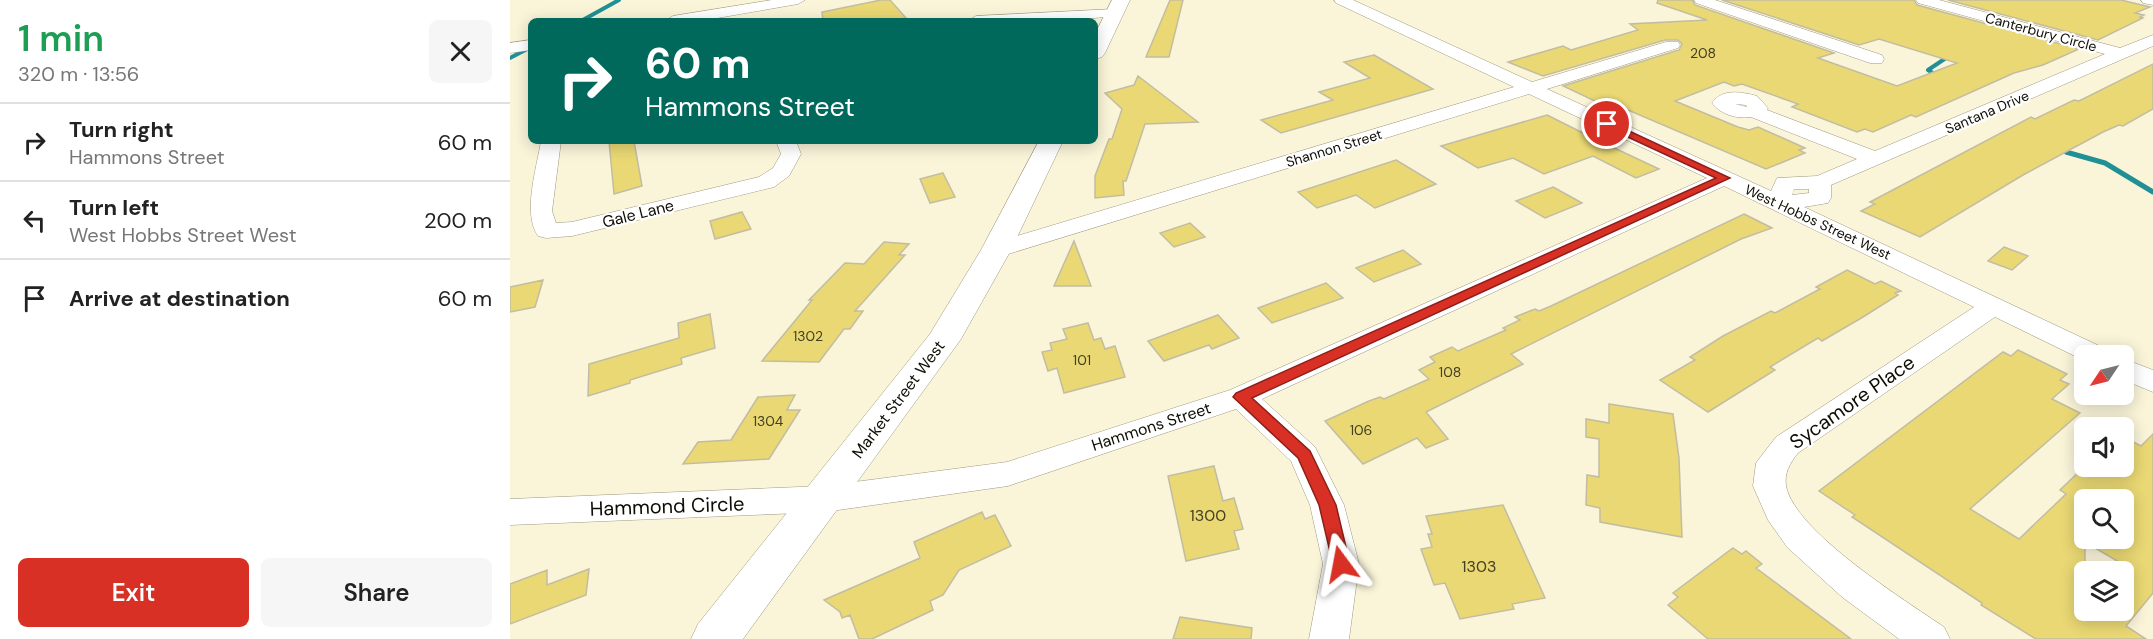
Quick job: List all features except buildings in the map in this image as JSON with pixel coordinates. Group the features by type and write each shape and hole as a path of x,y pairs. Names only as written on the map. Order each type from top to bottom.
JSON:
{"main road":[{"path":"1098,48 1118,6"},
{"name":"Market Street West","path":"715,639 944,339 996,250 1050,144"}],"street":[{"path":"691,18 798,0"},
{"name":"West Hobbs Street West","path":"1341,0 1725,178 2075,345"},
{"path":"1701,0 1876,59"},
{"name":"Canterbury Circle","path":"1923,0 2123,54"},
{"path":"2148,0 2153,1"},
{"path":"1004,18 1118,6"},
{"name":"Santana Drive","path":"1778,203 1820,198 1820,182 2153,40"},
{"name":"Shannon Street","path":"996,250 1100,221 1672,45"},
{"path":"1754,112 1876,159"},
{"name":"Gale Lane","path":"550,144 542,211 546,231 572,229 766,182 782,172 791,154 787,144"},
{"name":"Hammons Street","path":"824,499 1008,474 1241,397 1725,178"},
{"name":"Sycamore Place","path":"1930,639 1835,572 1781,516 1770,488 1772,463 1787,445 1993,306"},
{"path":"2134,373 2153,382"},
{"path":"1241,397 1304,455 1327,505 1341,564 1329,639"},
{"name":"Hammond Circle","path":"510,512 824,499"}],"waterway":[{"path":"586,18 619,0"},
{"path":"510,58 528,49"},
{"path":"1939,77 1928,70 1946,58 1948,53"},
{"path":"2066,152 2105,163 2153,192"}],"route":[{"path":"1341,564 1327,505 1304,455 1241,397 1725,178 1607,124"}]}
